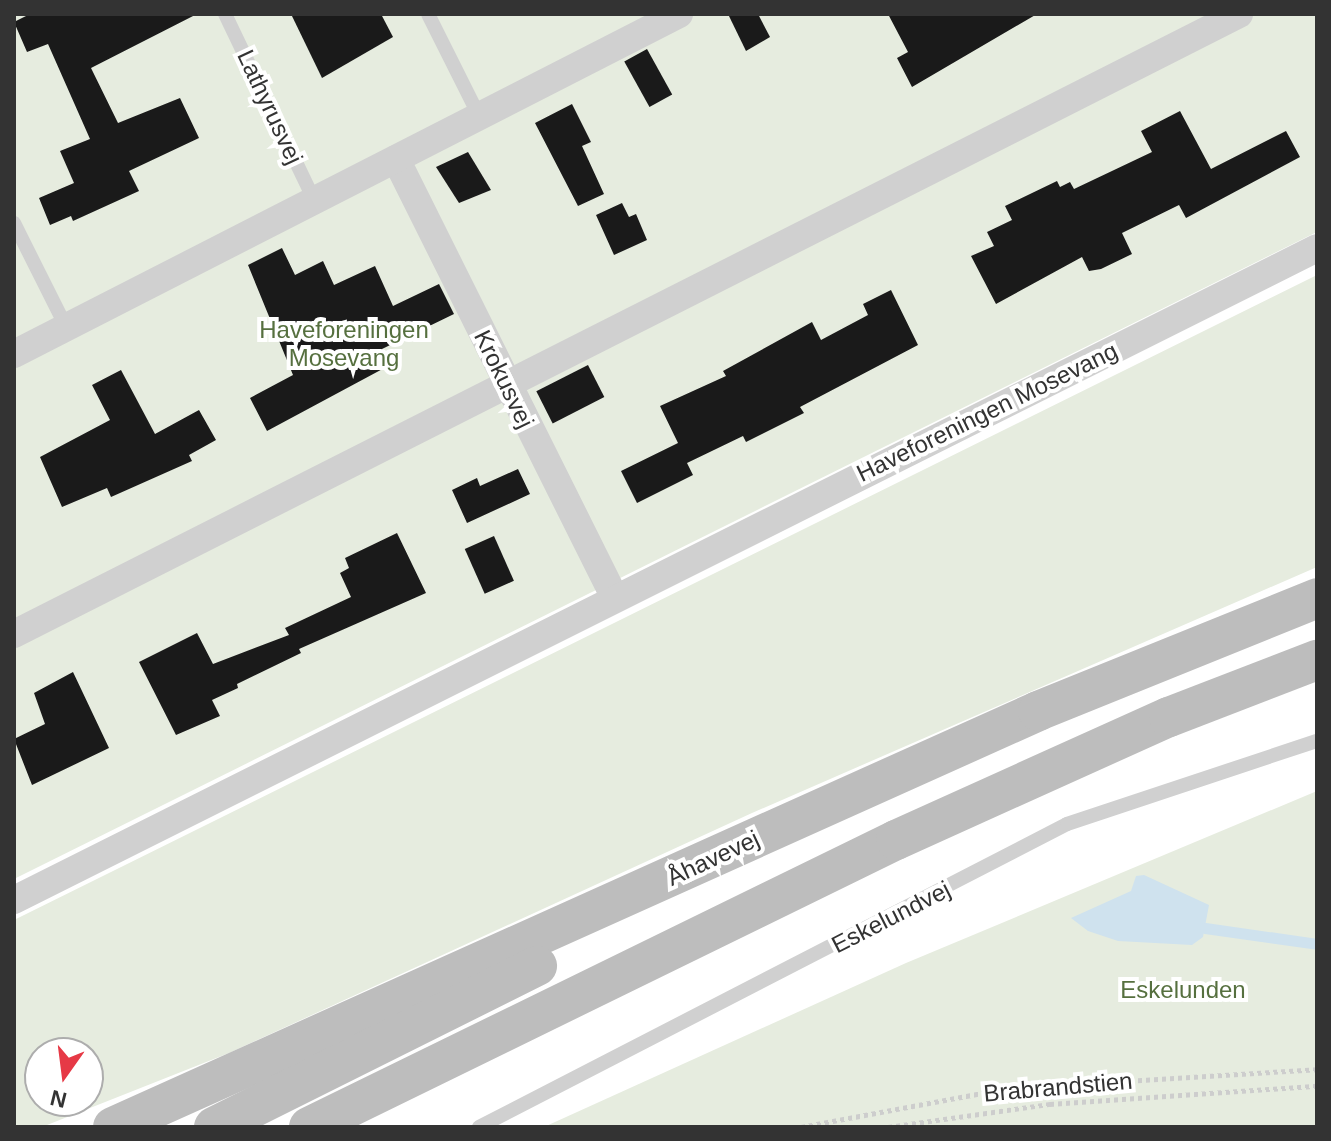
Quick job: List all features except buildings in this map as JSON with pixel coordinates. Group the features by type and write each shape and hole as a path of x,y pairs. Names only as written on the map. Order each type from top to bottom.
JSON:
{"main road":[{"name":"Åhavevej","path":"123,1123 1038,711 1317,598"},
{"path":"309,1127 896,840 1169,717 1317,660"},
{"path":"214,1127 473,1000 876,784"}],"street":[{"path":"14,354 679,14"},
{"path":"14,634 1239,14"},
{"name":"Krokusvej","path":"396,159 614,597"},
{"name":"Haveforeningen Mosevang","path":"14,900 614,597 1317,248"}],"lane":[{"name":"Lathyrusvej","path":"225,14 314,200"},
{"path":"428,14 479,116"},
{"path":"14,223 66,327"},
{"name":"Eskelundvej","path":"479,1127 1067,824 1317,741"}],"path":[{"name":"Brabrandstien","path":"801,1127 1010,1088 1317,1069"},
{"path":"888,1127 1050,1104 1317,1086"}],"green space":[{"name":"Haveforeningen Mosevang","path":"14,14 1317,14 1317,232 14,879"},
{"path":"1317,275 1317,567 752,813 229,1053 104,1102 104,1037 24,1037 24,1117 67,1117 42,1127 14,1127 14,920"},
{"name":"Eskelunden","path":"1317,791 1317,1127 544,1127 906,963"}],"water":[{"path":"1144,875 1209,905 1203,937 1192,945 1118,941 1088,931 1071,918 1131,891 1136,876"}],"waterway":[{"path":"1205,928 1317,944"}]}
